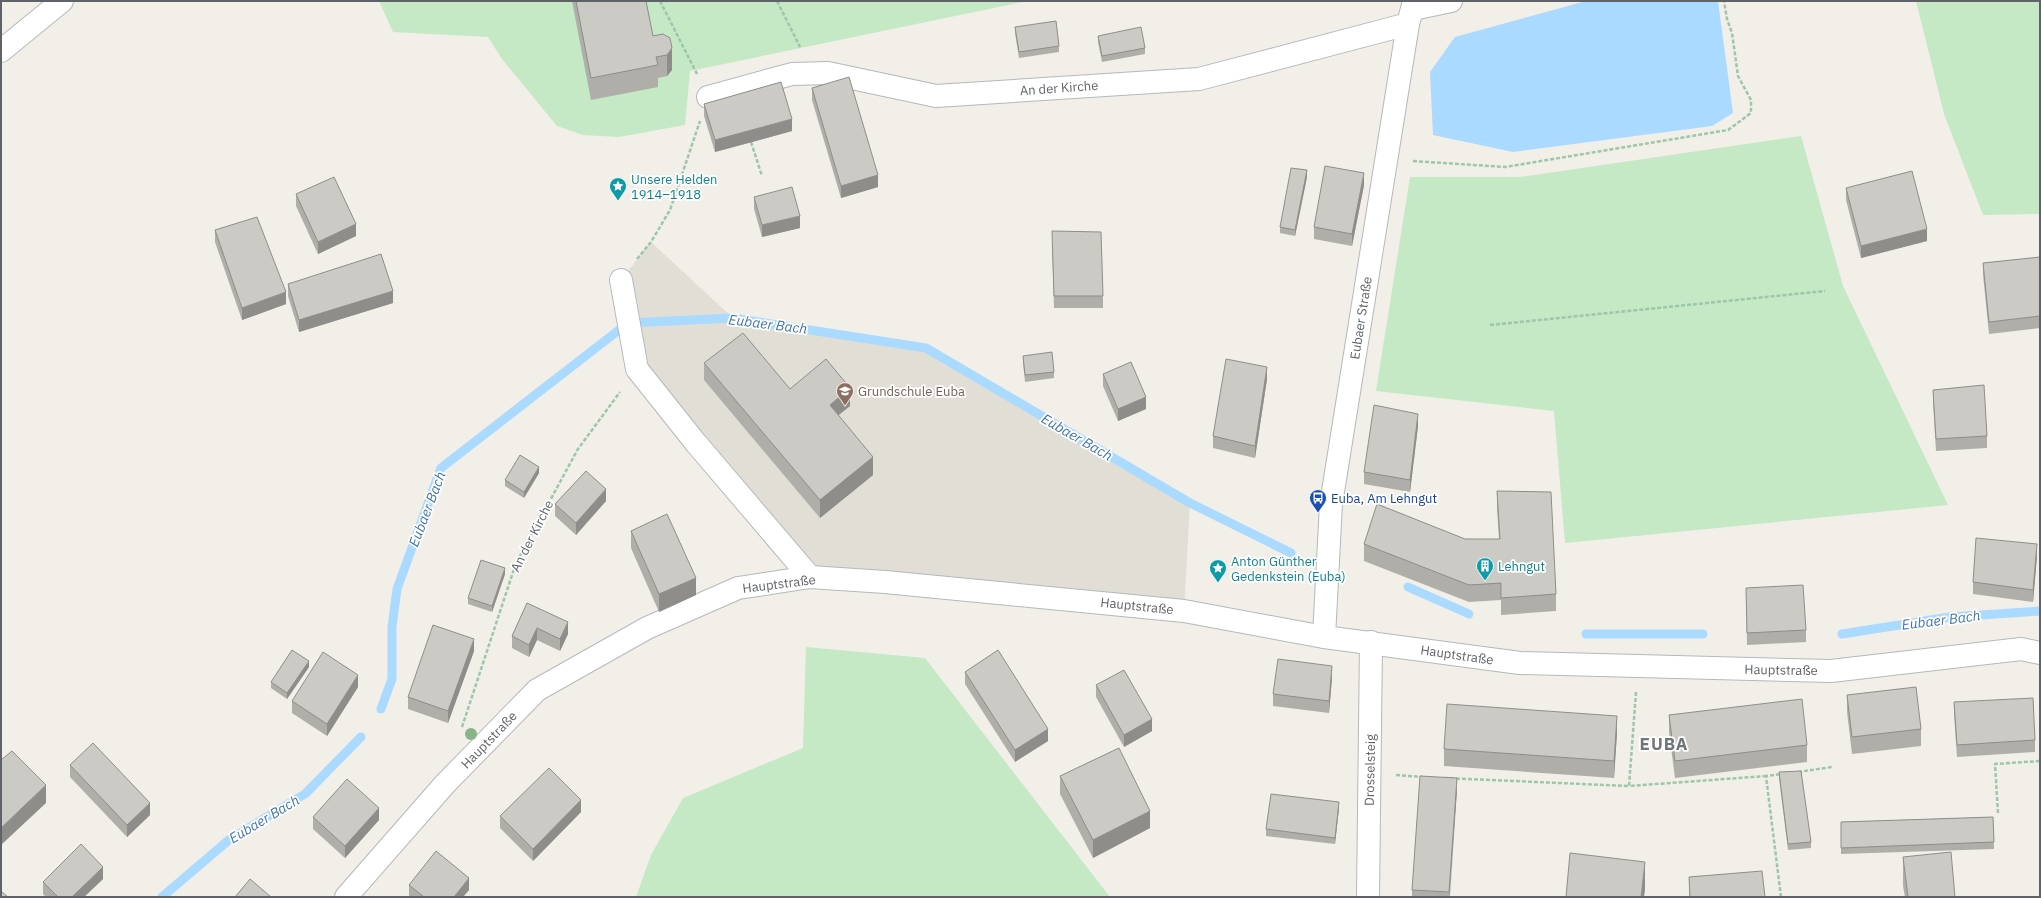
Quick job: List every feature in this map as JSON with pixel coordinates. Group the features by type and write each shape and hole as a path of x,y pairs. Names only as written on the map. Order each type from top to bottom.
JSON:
{"street":[{"path":"1,51 62,1"},
{"name":"An der Kirche","path":"708,97 792,74 810,73 828,73 936,96 1199,79 1451,1"},
{"name":"Eubaer Straße","path":"1324,636 1331,504 1412,12"},
{"path":"621,280 636,369 695,442 810,578"},
{"name":"Hauptstraße","path":"346,897 445,784 537,690 647,628 738,588 810,578 885,582 1184,611 1324,636 1520,663 1830,671 2021,649 2040,653"},
{"name":"Drosselsteig","path":"1368,897 1372,642"}],"path":[{"path":"621,280 651,242 670,210 708,97 696,70 660,1"},
{"path":"777,1 791,25 810,73"},
{"path":"1387,159 1505,167 1728,130 1751,113 1751,100 1738,76 1732,33 1727,19 1724,1"},
{"path":"751,142 762,176"},
{"path":"1490,325 1825,291"},
{"name":"An der Kirche","path":"461,728 516,563 578,449 636,369"},
{"path":"1629,786 1638,666"},
{"path":"1998,812 1995,764 2040,761"},
{"path":"1795,772 1832,767"},
{"path":"1440,777 1629,786 1788,773"},
{"path":"1369,774 1424,777"},
{"path":"1766,776 1781,897"}],"shaded area":[{"name":"Grundschule Euba","path":"651,242 733,318 926,348 1190,503 1184,611 810,577 637,369 621,280"}],"green space":[{"path":"379,1 1028,1 690,71 685,125 619,137 583,135 557,126 502,59 488,37 393,32"},
{"path":"1916,1 2040,1 2040,214 1983,215 1944,114"},
{"path":"1801,136 1843,286 1948,505 1565,543 1554,411 1376,391 1410,177 1520,177"},
{"path":"806,647 925,658 1110,897 636,897 651,855 683,798 803,748"}],"water":[{"path":"1586,1 1718,1 1733,113 1712,126 1513,152 1433,135 1430,72 1455,37"}],"building":[{"path":"576,1 646,1 653,36 663,34 670,38 672,48 667,55 656,57 658,65 591,78"},
{"path":"1056,21 1059,46 1019,52 1015,27"},
{"path":"1141,27 1145,48 1102,56 1098,36"},
{"path":"849,77 878,175 841,186 812,88"},
{"path":"781,82 792,119 715,140 704,104"},
{"path":"1325,166 1364,173 1352,234 1314,227"},
{"path":"1291,168 1307,170 1295,230 1280,227"},
{"path":"1912,171 1927,229 1861,246 1846,188"},
{"path":"334,177 356,224 318,242 296,194"},
{"path":"792,187 800,216 762,225 754,197"},
{"path":"257,217 286,292 242,308 215,230"},
{"path":"1052,231 1101,232 1103,296 1054,296"},
{"path":"381,254 393,291 299,320 288,284"},
{"path":"2040,257 2040,316 1989,322 1983,263"},
{"path":"743,333 790,389 826,359 850,388 830,405 873,457 820,500 704,363"},
{"path":"1052,352 1054,372 1025,375 1023,356"},
{"path":"1226,359 1267,367 1255,446 1213,436"},
{"path":"1131,362 1146,397 1118,409 1103,374"},
{"path":"1984,385 1987,436 1936,439 1933,390"},
{"path":"1374,405 1418,414 1410,480 1364,472"},
{"path":"520,455 539,467 524,492 505,480"},
{"path":"586,471 606,489 576,523 555,504"},
{"name":"Lehngut","path":"1497,491 1551,492 1556,594 1501,598 1501,583 1469,585 1364,544 1377,504 1465,539 1500,539"},
{"path":"667,514 696,578 659,594 631,531"},
{"path":"1976,538 2037,544 2033,590 1973,582"},
{"path":"481,560 505,568 492,606 468,598"},
{"path":"1803,585 1806,630 1747,633 1746,588"},
{"path":"527,603 568,622 560,639 537,628 529,645 512,636"},
{"path":"433,625 474,639 448,711 408,697"},
{"path":"292,650 309,661 287,693 271,682"},
{"path":"998,650 1048,729 1015,750 965,672"},
{"path":"323,652 358,675 327,724 292,701"},
{"path":"1278,659 1332,666 1329,701 1273,694"},
{"path":"1124,670 1152,719 1124,735 1096,685"},
{"path":"1916,687 1921,729 1852,737 1847,695"},
{"path":"2033,698 2035,740 1957,745 1954,702"},
{"path":"1802,699 1807,745 1675,761 1669,715"},
{"path":"1447,704 1617,716 1614,761 1444,749"},
{"path":"93,743 150,803 127,825 70,765"},
{"path":"1119,748 1150,811 1093,840 1060,776"},
{"path":"12,751 46,785 1,828 1,760"},
{"path":"549,768 581,800 533,849 500,816"},
{"path":"1801,771 1811,842 1788,844 1779,772"},
{"path":"1420,776 1457,778 1449,892 1412,890"},
{"path":"347,779 379,808 345,846 313,817"},
{"path":"1271,794 1339,802 1335,838 1266,829"},
{"path":"1993,817 1994,842 1841,848 1841,822"},
{"path":"81,844 103,867 72,897 58,897 43,882"},
{"path":"436,851 469,878 454,897 424,897 409,885"},
{"path":"1951,852 1955,897 1908,897 1903,857"},
{"path":"1570,853 1645,862 1641,897 1566,897"},
{"path":"1762,871 1765,897 1690,897 1689,877"},
{"path":"250,879 271,897 235,897"},
{"path":"2,892 8,897 1,897"}],"waterway":[{"name":"Eubaer Bach","path":"381,709 392,679 392,627 397,589 441,468 628,323 733,318 926,348 1190,503 1291,553"},
{"path":"1408,587 1469,614"},
{"name":"Eubaer Bach","path":"1842,634 1950,617 2040,611"},
{"path":"1586,634 1703,634"},
{"name":"Eubaer Bach","path":"162,897 230,839 305,794 361,737"}],"place":[{"name":"Unsere Helden 1914–1918","path":"618,201"},
{"name":"Grundschule Euba","path":"845,406"},
{"name":"Euba, Am Lehngut","path":"1318,513"},
{"name":"Lehngut","path":"1485,581"},
{"name":"Anton Günther Gedenkstein (Euba)","path":"1218,583"}],"district":[{"name":"EUBA","path":"1664,744"}]}
